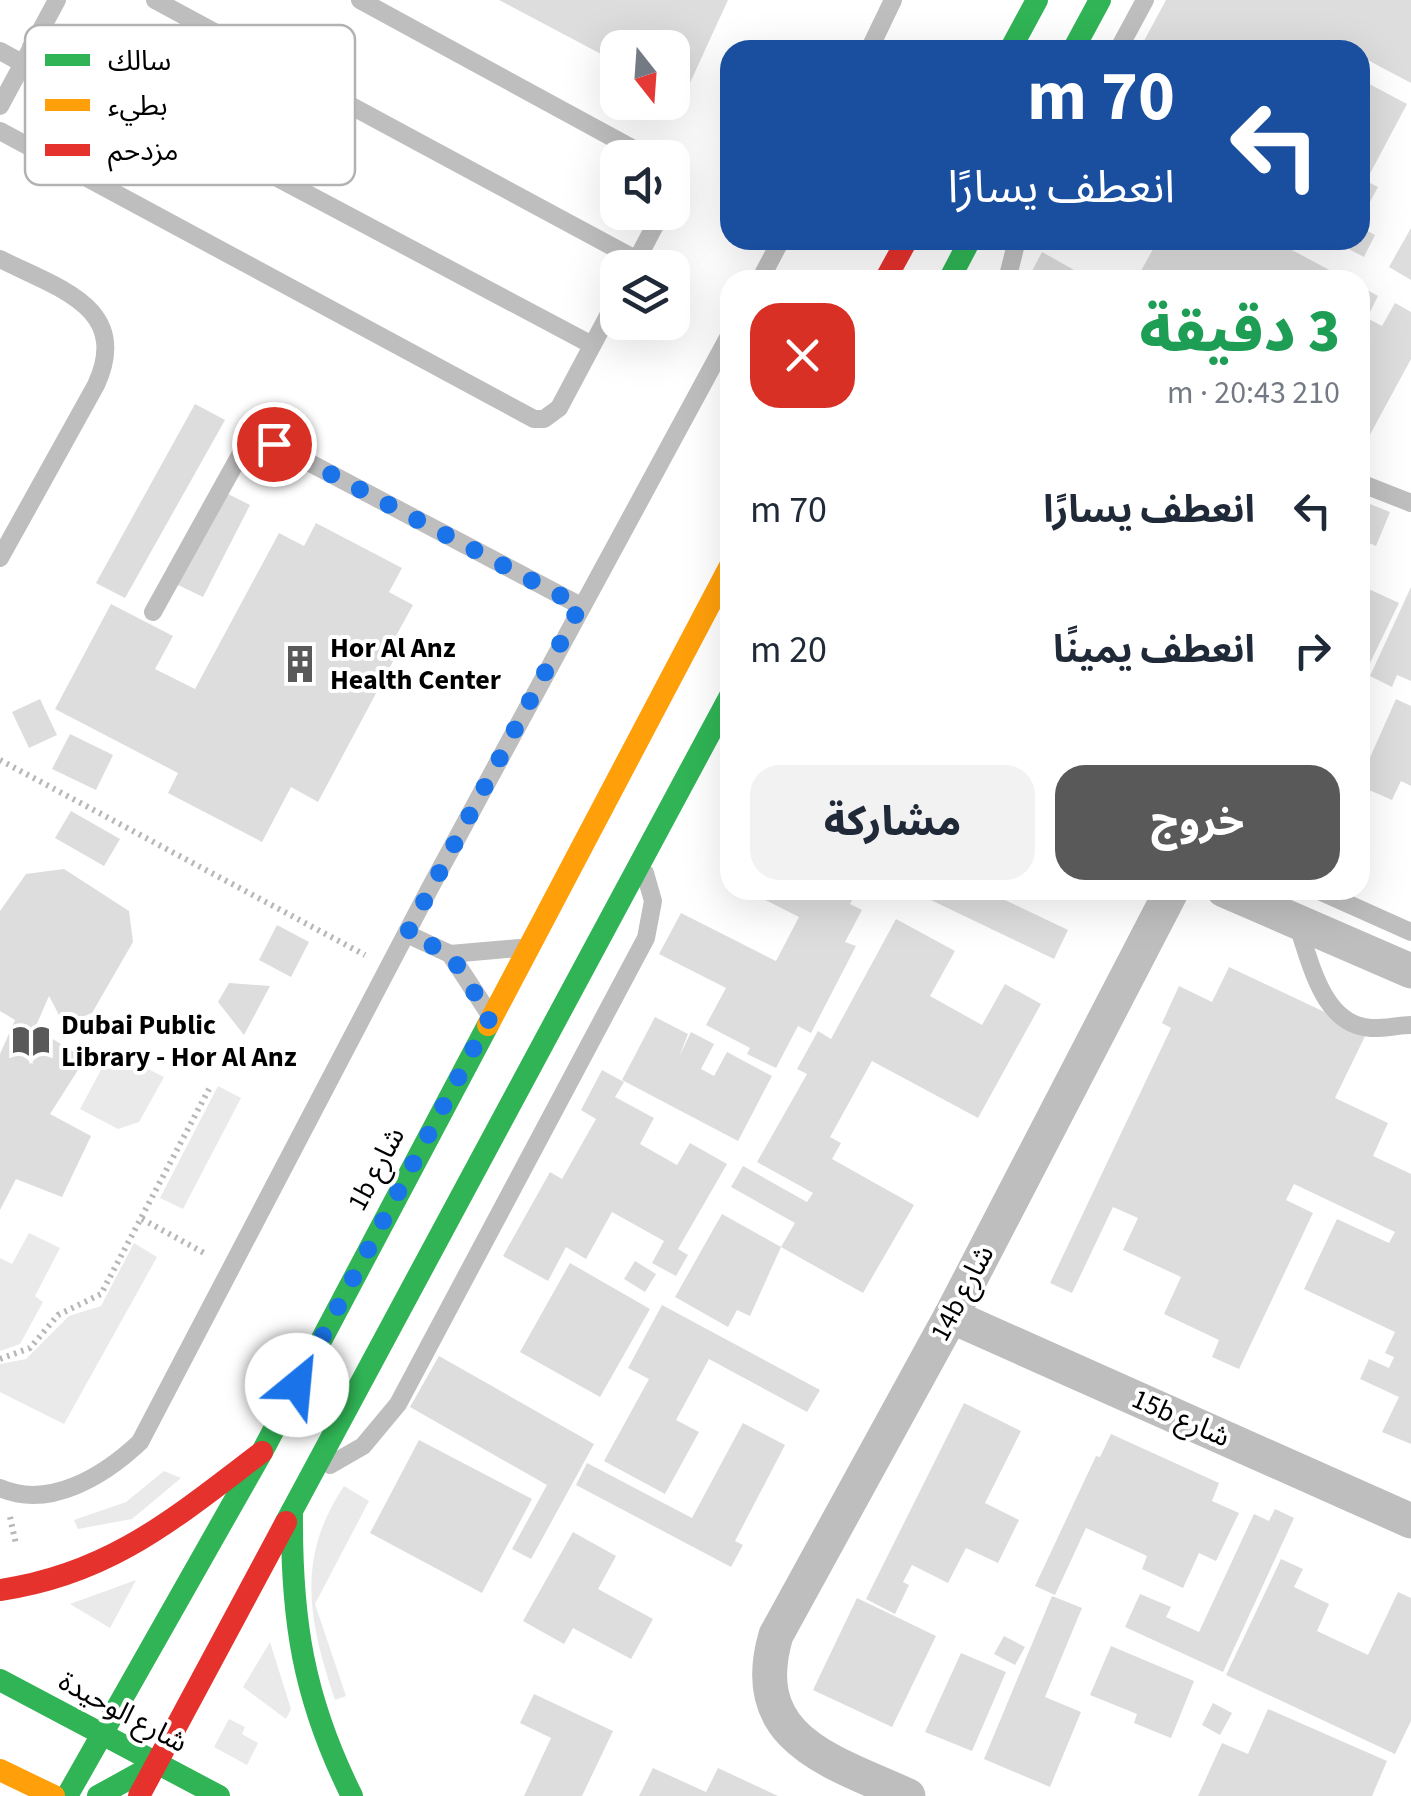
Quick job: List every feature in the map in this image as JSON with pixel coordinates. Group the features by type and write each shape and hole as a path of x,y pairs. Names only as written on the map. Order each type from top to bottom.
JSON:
{"street":[{"path":"1015,40 1037,0"},
{"path":"1078,40 1100,0"},
{"name":"1b شارع","path":"67,1796 262,1452 720,585"},
{"path":"139,1796 720,714"},
{"name":"14b شارع","path":"908,1796 808,1750 792,1736 771,1698 768,1677 776,1635 951,1316 1167,900"},
{"path":"1248,900 1411,970"},
{"name":"15b شارع","path":"951,1316 1411,1520"},
{"path":"0,1590 76,1576 122,1556 166,1529 262,1452"},
{"path":"292,1511 294,1647 316,1721 352,1796"},
{"name":"شارع الوحيدة","path":"0,1680 219,1796"},
{"path":"98,1796 156,1764"},
{"path":"0,1770 54,1796"}],"lane":[{"path":"43,25 57,0"},
{"path":"155,0 200,25"},
{"path":"360,0 617,140"},
{"path":"875,40 893,0"},
{"path":"1123,40 1145,0"},
{"path":"0,51 25,55"},
{"path":"0,106 25,59"},
{"path":"355,110 610,250"},
{"path":"0,131 25,144"},
{"path":"100,185 534,419 544,419 559,408 600,330"},
{"path":"280,185 592,345"},
{"path":"0,258 80,300 98,316 107,338 106,363 96,386 0,558"},
{"path":"0,1488 34,1493 74,1488 110,1470 140,1442 234,1270 580,606 720,352"},
{"path":"154,612 240,454 256,445 274,444 580,606"},
{"path":"1370,486 1411,503"},
{"path":"311,1474 363,1446 398,1404 646,938 653,901 640,861"},
{"path":"1339,900 1411,932"},
{"path":"1295,919 1324,994 1343,1019 1372,1028 1411,1025"},
{"path":"407,934 450,954 527,947"},
{"path":"450,954 490,1017"}],"path":[{"path":"0,760 390,968"},
{"path":"0,1360 30,1348 58,1315 101,1294 209,1089"},
{"path":"142,1218 234,1270"}],"shaded area":[{"path":"136,1063 164,1077 139,1122 118,1129 80,1109 101,1070"},
{"path":"218,1086 241,1098 183,1209 160,1198"},
{"path":"29,1233 60,1248 35,1296 43,1302 20,1344 0,1351 0,1258 12,1264"},
{"path":"134,1243 157,1257 64,1424 0,1392 0,1364 26,1359 69,1316 101,1306"},
{"path":"164,1471 181,1478 132,1519 78,1529 74,1520 126,1502"},
{"path":"344,1486 369,1501 315,1604 346,1696 335,1700 319,1644 311,1591 318,1539"},
{"path":"136,1580 110,1628 70,1604"},
{"path":"270,1642 291,1709 286,1719 243,1687"},
{"path":"229,1719 245,1727 242,1734 258,1743 247,1765 214,1747"}],"building":[{"path":"499,0 728,0 690,83 690,30 600,30 600,53"},
{"path":"1166,0 1411,0 1411,83 1370,61 1370,40 1144,40"},
{"path":"1370,84 1407,104 1370,173"},
{"path":"1370,183 1378,187 1370,202"},
{"path":"1411,228 1411,280 1389,267"},
{"path":"1152,250 1292,250 1329,270 1142,270"},
{"path":"1042,252 1074,270 1033,270"},
{"path":"1370,292 1378,296 1370,312"},
{"path":"1395,303 1411,312 1411,359 1370,435 1370,320 1382,326"},
{"path":"195,404 225,420 125,598 96,583"},
{"path":"222,491 250,505 203,597 176,584"},
{"path":"1370,504 1390,512 1376,546 1370,543"},
{"name":"Hor Al Anz Health Center","path":"316,523 402,568 389,592 413,605 397,634 405,639 318,802 291,787 262,842 168,793 178,773 55,709 111,604 173,636 155,669 195,689 279,533 304,546"},
{"path":"1411,587 1411,681 1397,675 1392,687 1370,676"},
{"path":"1370,590 1399,603 1370,663"},
{"path":"40,699 57,735 29,748 12,712"},
{"path":"1396,699 1411,706 1411,786 1401,781 1392,800 1370,790 1370,758"},
{"path":"70,734 113,755 96,790 52,769"},
{"path":"71,811 120,839 104,866 55,838"},
{"name":"Dubai Public Library - Hor Al Anz","path":"64,869 129,911 133,942 92,1013 77,1019 59,1015 49,996 35,1028 85,1059 50,1114 91,1136 62,1197 16,1179 0,1210 0,1054 15,1020 0,1011 0,911 26,874"},
{"path":"766,900 852,900 850,904 862,910 845,942 856,946 811,1033 798,1026 776,1068 747,1054 750,1048 706,1025 726,988 659,954 681,913 776,961 799,917"},
{"path":"931,900 1005,900 1068,930 1054,959"},
{"path":"896,919 955,951 930,996 982,1025 1005,984 1041,1004 978,1118 872,1061 830,1137 841,1143 832,1159 914,1205 863,1293 781,1247 795,1223 731,1187 743,1166 807,1202 813,1193 757,1162 807,1074 797,1069 818,1031 831,1039"},
{"path":"277,925 309,942 291,977 259,960"},
{"path":"1229,967 1367,1032 1335,1098 1388,1123 1373,1156 1411,1174 1411,1444 1382,1432 1399,1397 1360,1379 1369,1359 1389,1368 1394,1357 1385,1353 1395,1332 1304,1289 1337,1219 1389,1243 1395,1232 1294,1184 1286,1200 1313,1213 1239,1369 1212,1357 1219,1340 1164,1314 1181,1277 1123,1250 1138,1218 1113,1207 1072,1293 1050,1283 1171,1028 1162,1023 1179,986 1212,1002"},
{"path":"229,983 270,986 244,1035 218,1002"},
{"path":"655,1017 688,1034 679,1057 691,1032 714,1044 701,1069 714,1076 727,1052 772,1076 738,1141 622,1080"},
{"path":"602,1070 624,1082 615,1097 654,1118 640,1144 677,1165 690,1143 727,1164 678,1249 688,1255 676,1276 652,1263 664,1241 612,1212 586,1259 566,1247 548,1281 503,1256 550,1172 562,1179 596,1119 581,1110"},
{"path":"722,1214 781,1247 750,1316 737,1310 728,1327 675,1297"},
{"path":"635,1261 656,1274 645,1292 624,1279"},
{"path":"570,1263 650,1309 600,1397 520,1352"},
{"path":"662,1305 820,1390 807,1412 709,1359 676,1420 699,1432 665,1494 604,1461 649,1379 628,1368"},
{"path":"439,1356 594,1444 531,1559 512,1549 547,1485 410,1407"},
{"path":"964,1403 1021,1431 985,1503 1019,1520 998,1563 966,1548 948,1583 912,1565 903,1582 909,1585 895,1614 866,1599"},
{"path":"743,1423 785,1445 735,1541 743,1545 731,1567 576,1485 587,1463 692,1518"},
{"path":"1111,1434 1219,1483 1212,1501 1239,1513 1216,1561 1199,1553 1183,1588 1142,1569 1147,1556 1086,1528 1055,1595 1035,1586 1096,1456 1100,1457"},
{"path":"419,1440 532,1499 482,1593 370,1533"},
{"path":"1275,1509 1294,1518 1223,1672 1125,1627 1140,1594 1171,1607 1166,1617 1199,1632 1254,1514 1269,1521"},
{"path":"573,1532 616,1556 598,1589 653,1619 631,1659 573,1628 564,1644 523,1621"},
{"path":"1281,1559 1303,1569 1294,1587 1329,1604 1317,1631 1368,1655 1398,1592 1411,1598 1411,1721 1395,1754 1226,1675"},
{"path":"1052,1596 1082,1608 1045,1697 1081,1712 1050,1787 984,1759"},
{"path":"857,1598 936,1636 892,1727 813,1690"},
{"path":"1004,1636 1025,1647 1015,1665 994,1654"},
{"path":"1111,1646 1194,1681 1171,1738 1134,1723 1137,1714 1090,1695"},
{"path":"961,1653 1006,1672 972,1751 925,1732"},
{"path":"534,1694 613,1731 582,1796 524,1796 551,1738 520,1723"},
{"path":"1213,1703 1232,1713 1220,1735 1202,1725"},
{"path":"1268,1709 1387,1761 1372,1796 1198,1796 1222,1743 1248,1754"},
{"path":"653,1768 706,1792 718,1768 778,1796 639,1796"}],"traffic: fast":[{"path":"1015,40 1037,0"},
{"path":"1078,40 1100,0"},
{"path":"954,270 965,250"},
{"path":"286,1522 720,715"},
{"path":"67,1796 262,1452 488,1025"},
{"path":"292,1511 294,1587 303,1657 322,1725 352,1796"},
{"path":"0,1680 219,1796"},
{"path":"98,1796 156,1764"}],"traffic: slow":[{"path":"488,1025 720,585"},
{"path":"0,1770 54,1796"}],"traffic: jam":[{"path":"890,270 902,250"},
{"path":"0,1590 76,1571 109,1556 171,1520 262,1452"},
{"path":"139,1796 286,1522"}],"place":[{"name":"Hor Al Anz Health Center","path":"300,664"},
{"name":"Dubai Public Library - Hor Al Anz","path":"31,1041"}],"route":[{"path":"274,444 515,568 580,606 407,934 450,954 466,973 490,1017 297,1385"}]}
